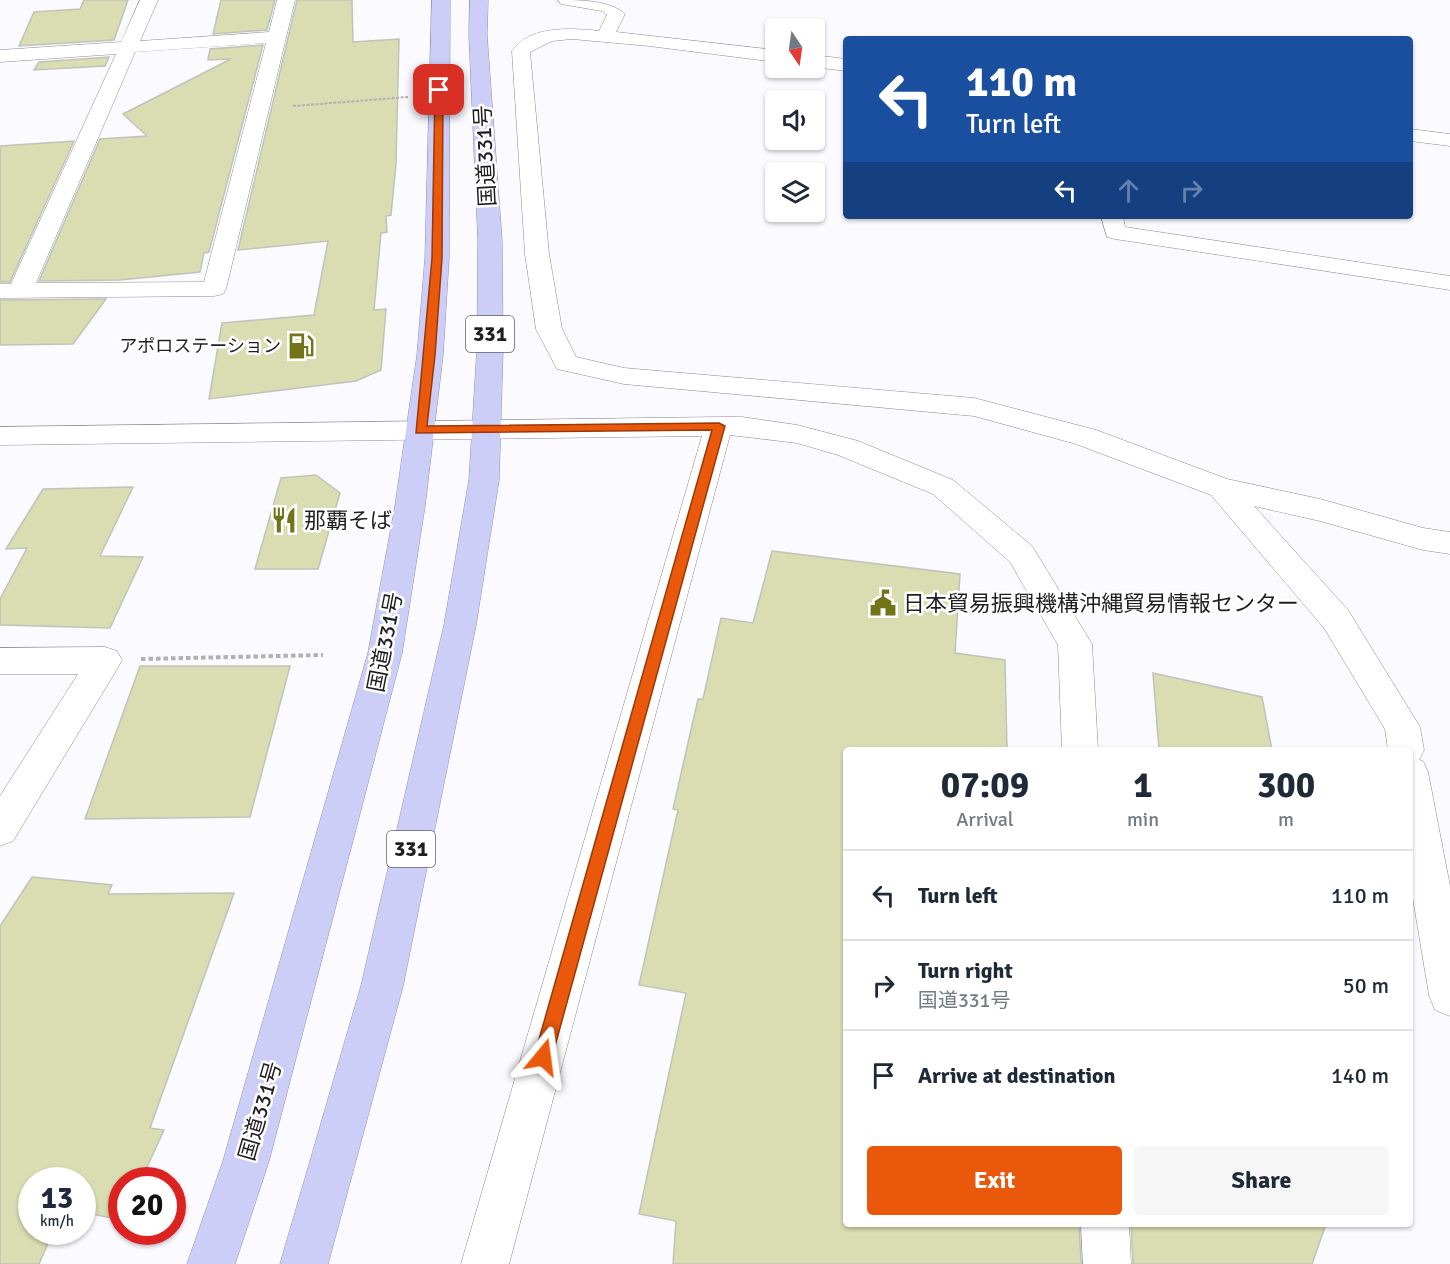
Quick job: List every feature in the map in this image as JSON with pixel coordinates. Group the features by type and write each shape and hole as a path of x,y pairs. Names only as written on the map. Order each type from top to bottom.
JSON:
{"highway":[{"name":"国道331号","path":"211,1264 256,1127 385,653 430,355 437,258 441,0"},
{"name":"国道331号","path":"304,1264 382,986 460,625 484,480 490,241 478,35 479,0"}],"street":[{"path":"149,0 129,48 10,291 214,289 286,0"},
{"path":"567,0 607,7 616,14 605,37"},
{"path":"765,55 573,34 549,36 521,51 537,254 549,329 566,363 624,376 974,406 1086,437 1221,488 1320,510 1423,539 1450,543"},
{"path":"0,56 277,38"},
{"path":"825,62 843,65"},
{"path":"1413,135 1450,140"},
{"path":"1113,219 1115,232 1450,283"},
{"path":"485,1264 719,426"},
{"path":"0,436 742,426 797,434 848,448 943,487 1021,554 1075,644 1080,747"},
{"path":"1221,488 1336,619 1402,727 1405,747"},
{"path":"0,661 105,660"},
{"path":"0,829 105,660"},
{"path":"1413,789 1450,995"},
{"path":"1105,1227 1107,1264"}],"path":[{"path":"259,108 408,97"},
{"path":"105,660 324,655"}],"building":[{"path":"84,0 128,0 114,40 19,46 34,12 80,9"},
{"path":"221,0 275,0 267,30 213,34"},
{"path":"297,0 352,0 353,42 399,39 396,164 391,215 386,216 387,232 381,233 374,310 386,309 381,370 356,381 209,399 222,323 314,315 328,241 238,250"},
{"path":"263,45 209,252 204,253 200,272 120,280 39,281 100,139 147,136 123,114 231,59 208,60 210,49"},
{"path":"109,57 105,66 34,70 39,62"},
{"path":"74,141 10,282 0,282 0,146"},
{"path":"106,299 73,344 0,345 0,300"},
{"path":"316,475 340,493 318,569 255,569 281,478"},
{"path":"133,487 100,556 143,557 110,628 0,625 0,599 27,548 6,549 43,489"},
{"path":"772,551 960,574 955,653 1005,660 1007,747 843,747 843,1227 1079,1227 1081,1264 673,1264 676,1221 639,1214 686,993 639,985 678,810 673,809 698,699 703,699 721,618 753,623"},
{"path":"140,666 290,666 250,817 85,819"},
{"path":"1153,673 1262,697 1271,747 1159,747"},
{"path":"32,877 112,885 108,894 234,893 150,1128 164,1130 147,1167 108,1167 108,1217 96,1215 96,1167 18,1167 18,1245 47,1245 39,1264 0,1264 0,926"},
{"path":"1131,1227 1325,1227 1312,1264 1133,1264"}],"place":[{"name":"アポロステーション","path":"301,346"},
{"name":"那覇そば","path":"284,520"},
{"name":"日本貿易振興機構沖縄貿易情報センター","path":"883,603"}],"route":[{"path":"439,90 437,258 430,355 420,430 719,426 543,1057"}]}
